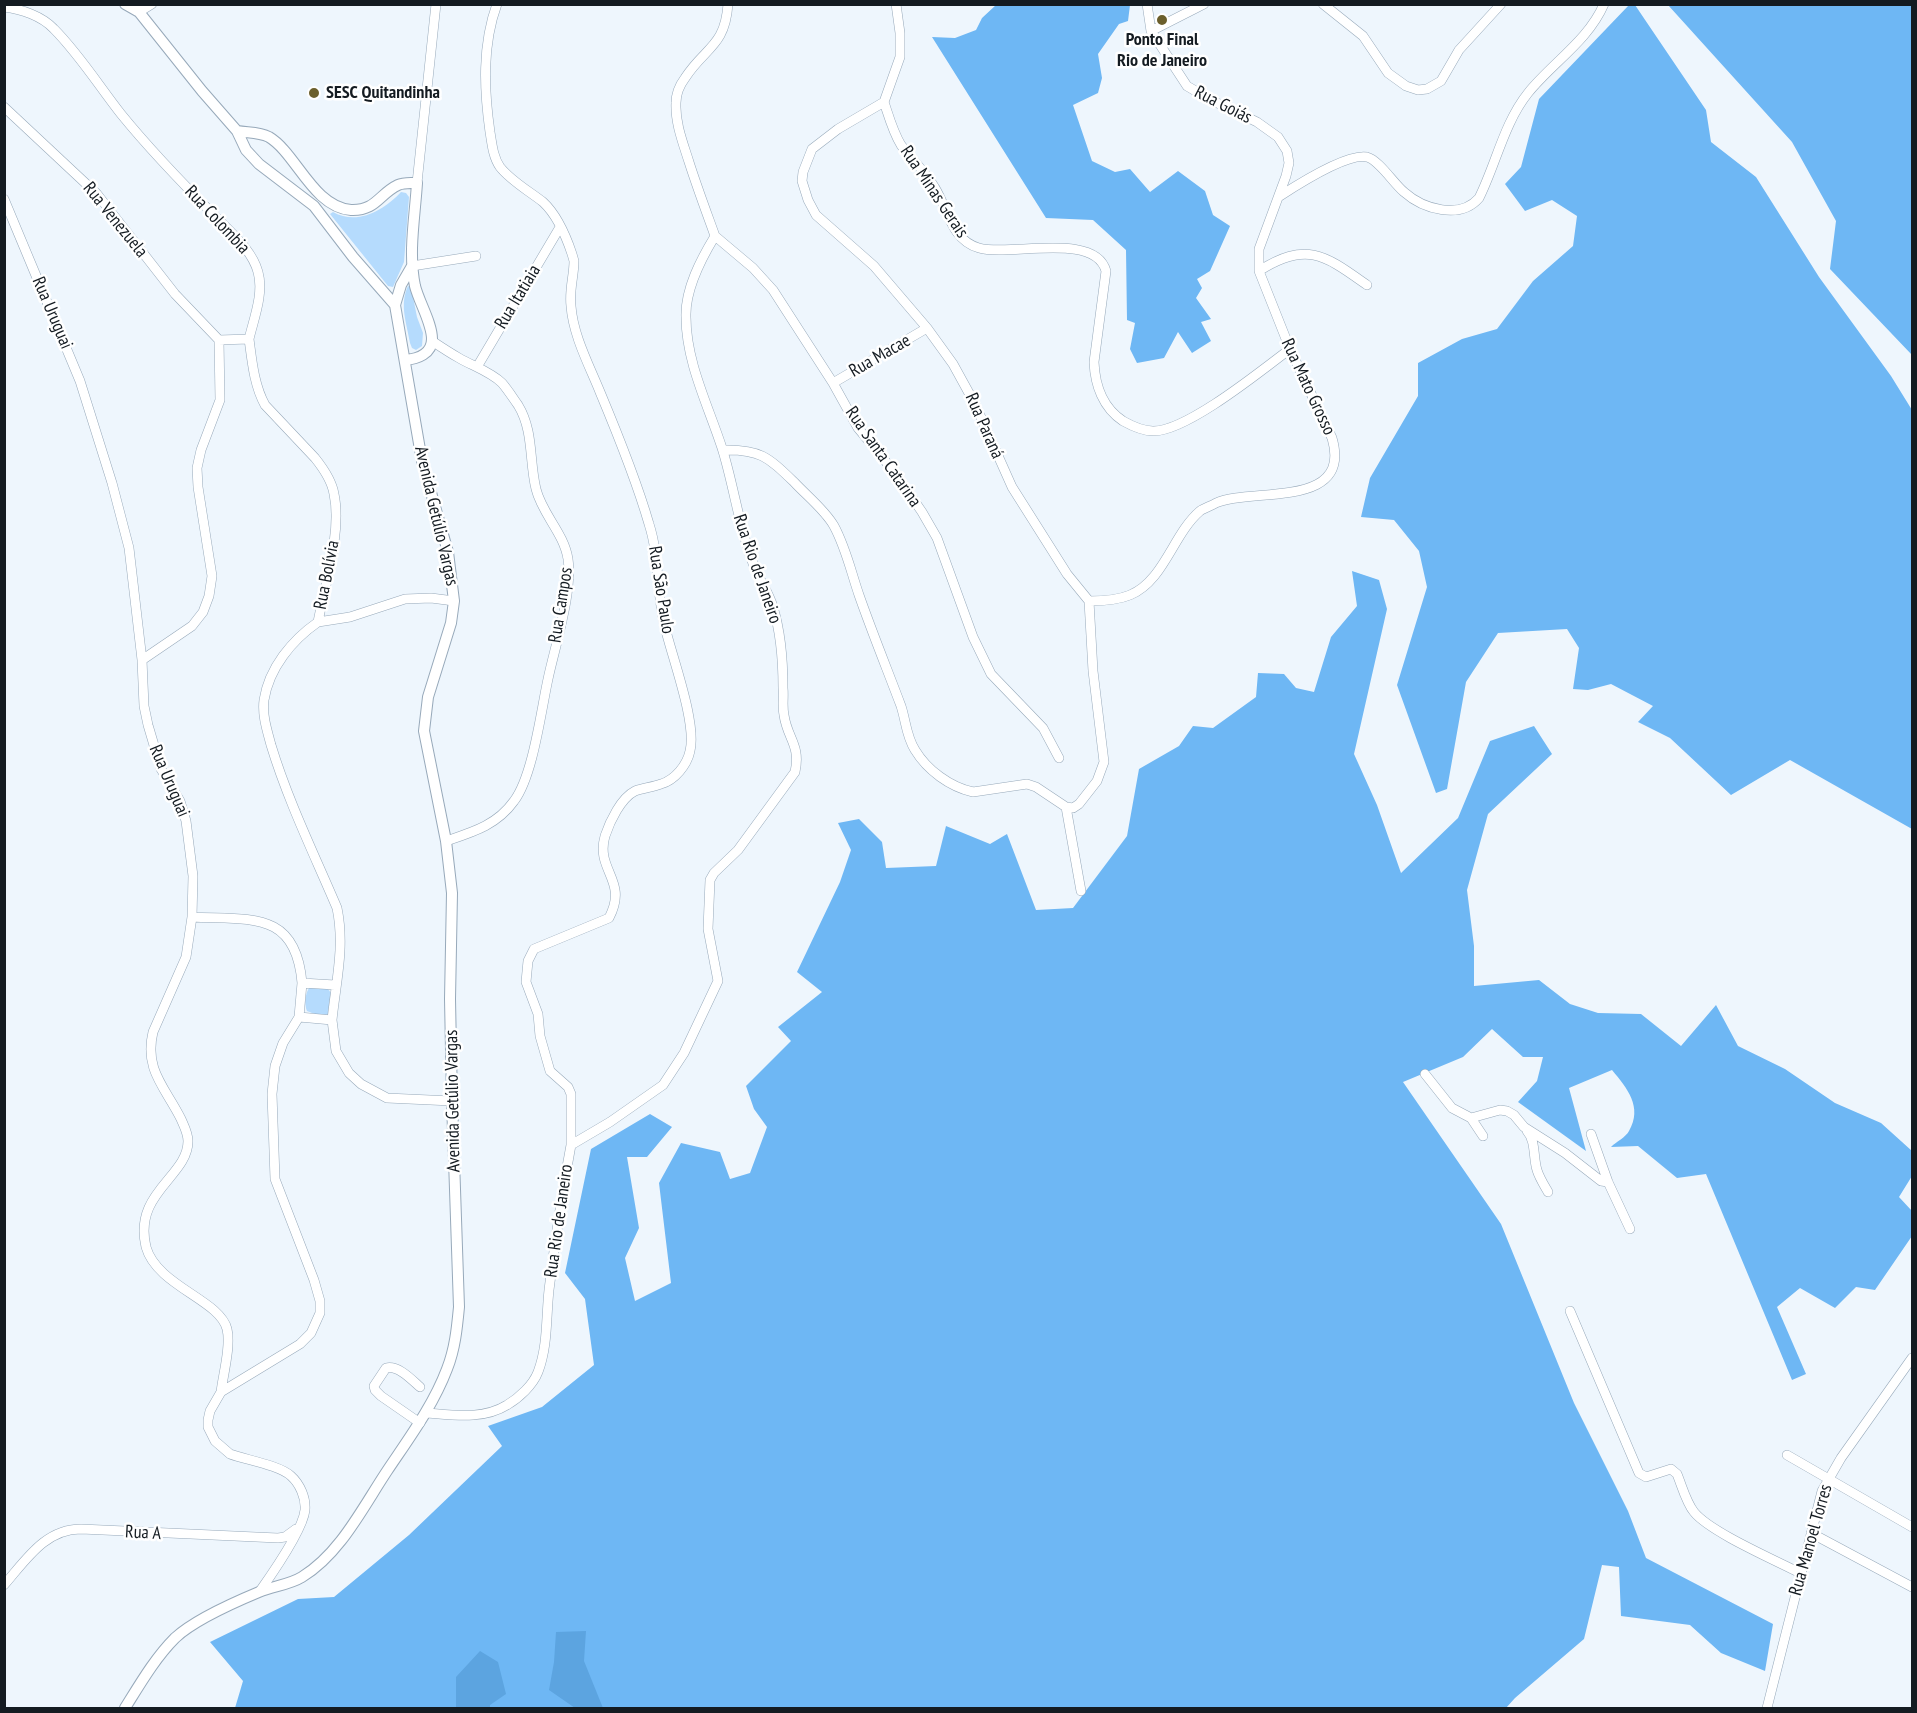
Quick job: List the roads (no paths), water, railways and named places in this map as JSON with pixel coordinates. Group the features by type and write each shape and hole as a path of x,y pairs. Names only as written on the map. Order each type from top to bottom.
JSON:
{"street":[{"path":"125,4 138,8 152,4"},
{"path":"405,360 423,355 428,351 432,341 430,326 421,307 415,285 412,266 417,183 436,4"},
{"name":"Rua São Paulo","path":"497,4 492,17 487,54 485,100 492,147 501,168 545,204 570,246 574,261 570,305 580,344 640,494 654,542 664,626 687,710 691,749 686,762 664,783 635,791 624,799 612,822 605,837 604,855 606,868 614,882 617,894 609,918 534,950 528,961 526,982 538,1014 540,1036 550,1071 568,1087 571,1094 571,1145"},
{"path":"715,236 681,136 676,102 677,92 684,79 721,36 728,4"},
{"path":"884,102 900,57 900,33 896,4"},
{"name":"Rua Goiás","path":"1147,4 1151,31 1187,86 1257,122 1278,137 1289,157 1286,177"},
{"path":"1151,31 1204,4"},
{"path":"1323,4 1363,36 1388,73 1406,86 1418,90 1427,89 1441,81 1459,50 1502,4"},
{"path":"1278,198 1320,172 1347,160 1366,157 1376,163 1416,201 1443,211 1469,207 1479,198 1511,120 1527,94 1576,45 1604,4"},
{"name":"Rua Colombia","path":"4,7 28,14 46,22 54,29 122,115 183,184 242,243 258,272 258,304 249,339"},
{"path":"138,8 202,91 237,131 246,150 259,164 314,206 353,257 395,305"},
{"name":"Rua Paraná","path":"884,102 837,129 818,143 805,163 802,181 816,215 874,266 927,328 966,385 1012,487 1067,574 1089,601"},
{"name":"Rua Minas Gerais","path":"884,102 900,142 934,186 950,221 958,235 965,241 981,249 993,250 1080,249 1094,255 1102,262 1106,271 1094,362 1095,373 1097,385 1108,406 1115,415 1127,423 1153,431 1179,424 1237,388 1290,349"},
{"name":"Rua Venezuela","path":"4,107 97,194 175,294 219,340"},
{"path":"237,131 258,133 270,138 323,196 336,206 345,209 367,208 380,201 398,185 417,183"},
{"path":"282,180 295,166"},
{"name":"Rua Mato Grosso","path":"1089,601 1106,601 1130,595 1144,586 1200,511 1221,501 1306,489 1315,486 1327,476 1334,460 1334,445 1290,349 1259,271 1259,249 1286,177"},
{"path":"314,206 323,196"},
{"name":"Rua Uruguai","path":"4,199 9,218 80,381 112,483 129,548 142,660 144,706 152,744 160,769 180,801 186,821 193,876 192,917 186,957 156,1024 150,1044 154,1072 184,1126 188,1143 179,1164 148,1207 144,1233 147,1248 161,1272 214,1311 227,1329 227,1352 221,1392"},
{"name":"Rua Itatiaia","path":"477,367 560,227"},
{"name":"Rua Santa Catarina","path":"715,236 753,268 773,290 833,383 858,428 896,474 937,538 973,637 991,674 1043,728 1059,758"},
{"name":"Rua Rio de Janeiro","path":"426,1413 464,1416 496,1410 507,1405 524,1391 537,1373 545,1344 558,1212 571,1145 663,1086 684,1053 718,981 708,929 710,880 714,873 738,850 795,772 797,758 795,746 783,714 777,623 767,592 753,565 723,450 691,359 685,315 688,296 699,266 715,236"},
{"path":"1259,271 1277,259 1294,254 1309,254 1333,261 1367,285"},
{"path":"412,266 476,256"},
{"path":"395,305 401,285 412,266"},
{"name":"Avenida Getúlio Vargas","path":"125,1708 151,1667 177,1637 198,1622 260,1591 302,1576 332,1551 426,1413 447,1369 457,1333 459,1306 450,999 452,893 446,842 426,748 424,720 428,697 451,623 454,601 448,552 422,461 395,305"},
{"name":"Rua Macae","path":"833,383 927,328"},
{"path":"142,660 192,626 203,612 209,596 212,576 197,468 201,450 220,400 219,340 249,339"},
{"name":"Rua Bolívia","path":"249,339 260,396 265,405 322,467 334,492 337,528 318,622 298,638 277,665 269,681 263,715 276,762 293,807 337,908 342,940 332,1020 336,1051 349,1073 361,1084 387,1098 452,1101"},
{"name":"Rua Campos","path":"432,341 501,382 519,407 529,439 537,492 547,517 563,543 569,571 563,612 529,765 519,795 491,824 446,842"},
{"path":"723,450 744,449 755,452 772,462 831,521 847,555 886,671 902,708 907,733 914,749 923,761 940,776 966,790 973,792 1027,784 1066,807 1073,808 1088,795 1097,781 1104,762 1093,671 1089,601"},
{"path":"318,622 350,617 405,599 431,598 454,601"},
{"path":"1066,807 1081,891"},
{"path":"192,917 254,921 271,925 286,935 294,946 300,963 302,982 299,1017 283,1043 275,1066 272,1094 275,1179 314,1280 320,1301 320,1313 311,1333 300,1344 221,1392 208,1420 211,1435 230,1454 281,1470 291,1476 299,1486 305,1500 305,1513 300,1525 260,1591"},
{"path":"302,982 335,985"},
{"path":"299,1017 332,1020"},
{"path":"1425,1074 1452,1108 1471,1118 1483,1136"},
{"path":"1471,1118 1500,1110 1514,1115 1532,1137 1537,1173 1548,1192"},
{"path":"1524,1127 1601,1181 1608,1182"},
{"path":"1592,1134 1608,1182 1630,1229"},
{"path":"1570,1311 1639,1473 1649,1477 1671,1469 1677,1473 1691,1508 1699,1518 1800,1573"},
{"name":"Rua Manoel Torres","path":"1767,1708 1822,1491 1828,1478 1912,1358"},
{"path":"420,1387 390,1366 386,1368 374,1386 381,1396 420,1423"},
{"path":"1787,1455 1912,1527"},
{"name":"Rua A","path":"4,1585 38,1546 50,1536 64,1530 81,1528 278,1538 285,1537 300,1525"},
{"path":"1811,1533 1912,1587"}],"place":[{"name":"Ponto Final Rio de Janeiro","path":"1162,20"},
{"name":"SESC Quitandinha","path":"314,93"}]}
